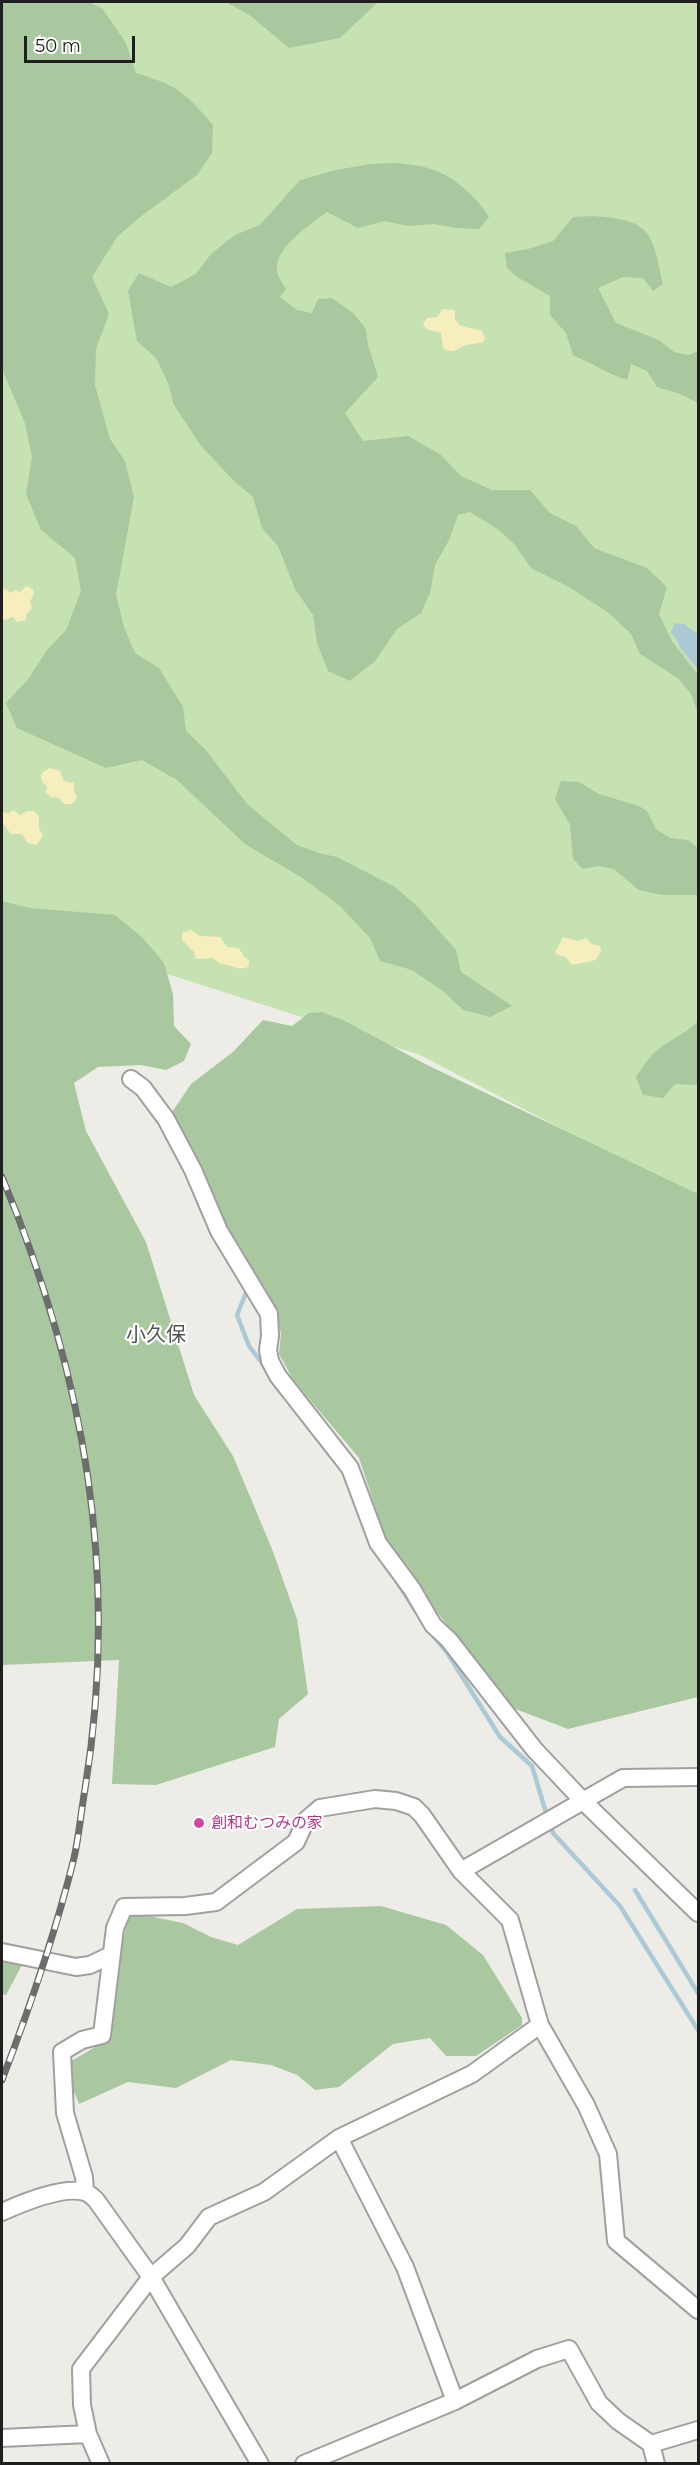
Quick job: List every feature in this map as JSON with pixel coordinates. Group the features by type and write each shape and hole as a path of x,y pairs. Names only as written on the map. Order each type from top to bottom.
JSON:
{"street":[{"path":"131,1079 143,1088 155,1102 193,1170 219,1231 269,1314 270,1361 278,1376 350,1468 378,1543 412,1589 433,1625 449,1640 534,1749 583,1801 699,1913"},
{"path":"461,1871 623,1778 699,1777"},
{"path":"85,2192 84,2177 65,2114 62,2052 82,2040 102,2035 115,1928 123,1907 185,1906 216,1902 246,1882 296,1842 306,1820 320,1808 375,1799 396,1801 414,1807 422,1815 461,1871 510,1920 540,2025 586,2104 608,2154 616,2241 699,2310"},
{"path":"2,1952 76,1967 90,1965 111,1955"},
{"path":"101,2463 88,2434 82,2405 81,2369 151,2277 187,2246 209,2217 264,2192 339,2138 472,2074 540,2025"},
{"path":"339,2138 405,2267 455,2401"},
{"path":"2,2212 65,2192 85,2192 106,2211 151,2277 260,2463"},
{"path":"304,2463 455,2401 537,2359 569,2349 599,2403 618,2421 651,2444 656,2463"},
{"path":"651,2444 699,2430"},
{"path":"2,2438 88,2434"}],"green space":[{"path":"2,2 698,2 698,1200 420,1055 2,921"},
{"path":"2,2 89,2 102,8 126,43 136,73 179,91 195,104 213,125 212,153 197,175 117,237 92,277 109,314 96,349 95,385 110,439 125,461 134,497 116,595 124,627 135,653 159,668 183,707 186,731 205,749 248,805 297,845 337,857 395,887 417,906 456,950 461,972 512,1006 490,1017 463,1010 443,991 412,970 380,961 370,938 340,906 304,879 245,844 177,780 142,760 106,768 17,728 6,703 29,678 47,650 66,630 81,591 75,558 41,530 26,494 32,457 25,423 2,369"},
{"path":"226,2 378,2 340,38 289,48 251,16"},
{"path":"395,163 424,167 455,181 477,201 489,217 479,229 434,224 407,226 385,221 358,228 327,212 294,238 281,254 277,263 277,272 286,289 280,297 297,310 312,313 318,299 332,298 353,313 366,329 368,345 378,377 345,413 363,441 408,436 440,454 461,476 492,490 530,490 550,513 576,526 594,548 647,568 667,587 659,614 672,641 698,675 698,714 691,694 679,679 640,654 631,634 609,613 569,587 531,568 515,545 499,530 470,512 458,515 449,540 435,565 430,593 421,613 397,629 375,661 350,681 328,671 317,643 313,615 295,589 278,546 262,528 253,497 236,483 201,446 174,405 168,383 156,358 137,341 128,291 139,273 171,287 196,274 211,254 235,235 260,225 300,180 336,170 371,164"},
{"path":"573,217 612,218 637,225 651,240 663,284 653,291 643,278 623,277 598,288 616,323 659,340 674,352 689,355 698,351 698,403 680,394 657,387 647,371 631,364 627,380 573,355 566,333 550,315 550,296 517,277 507,268 505,253 553,241"},
{"path":"561,781 579,782 599,794 639,806 647,811 656,829 670,838 688,840 698,848 698,895 662,895 639,890 614,869 598,866 583,869 573,859 570,825 555,799"},
{"path":"2,901 30,908 115,915 142,937 164,963 173,994 174,1026 191,1044 184,1061 166,1070 141,1065 98,1067 74,1083 86,1131 146,1242 194,1395 233,1456 272,1549 297,1619 308,1694 279,1719 275,1747 156,1785 112,1784 119,1660 2,1665"},
{"path":"322,1012 343,1020 427,1065 698,1194 698,1697 568,1729 510,1707 432,1606 387,1543 359,1458 294,1381 279,1354 281,1333 272,1304 162,1127 191,1084 233,1052 263,1020 292,1026 309,1013"},
{"path":"698,1021 698,1085 675,1084 663,1098 643,1095 636,1077 644,1064 658,1049"},
{"path":"381,1906 446,1925 483,1955 522,2018 522,2025 476,2056 446,2056 430,2038 393,2044 339,2087 315,2090 297,2075 271,2065 231,2060 176,2088 128,2082 79,2104 71,2085 68,2063 102,2043 129,1912 183,1923 211,1937 238,1945 297,1909"},
{"path":"2,1957 18,1959 22,1965 6,1995 2,1994"}],"sand":[{"path":"443,309 455,310 455,320 461,326 482,331 485,339 483,342 469,344 453,351 443,348 441,333 426,329 423,323 427,318 437,317"},
{"path":"26,586 33,589 34,593 30,602 32,608 26,615 26,620 17,622 13,617 5,620 2,618 2,589 10,593 17,590 19,593"},
{"path":"50,768 60,771 64,781 74,783 77,798 72,804 64,804 59,798 51,797 46,793 47,786 41,776"},
{"path":"14,810 20,815 27,811 34,811 39,816 39,829 43,835 37,845 28,843 22,834 11,834 2,822 2,812 9,813"},
{"path":"191,930 200,936 220,937 227,947 239,948 244,957 249,960 249,966 238,968 221,964 213,958 196,959 194,952 182,940 182,933"},
{"path":"563,937 578,941 586,938 592,944 600,946 601,951 596,960 572,965 566,957 557,955 555,952"}],"water":[{"path":"675,623 684,624 698,634 698,669 681,649 671,632"}],"waterway":[{"path":"247,1290 237,1315 249,1346 265,1367"},
{"path":"397,1582 415,1610"},
{"path":"428,1629 448,1654 500,1737 532,1766 547,1816"},
{"path":"550,1824 553,1833 620,1906 698,2030"},
{"path":"635,1890 698,1993"}],"railway":[{"path":"2,1177 31,1252 55,1326 74,1401 88,1477 96,1553 98,1631 95,1709 74,1858 59,1915 2,2080"}],"place":[{"name":"創和むつみの家","path":"199,1823"}],"district":[{"name":"小久保","path":"156,1335"}]}
